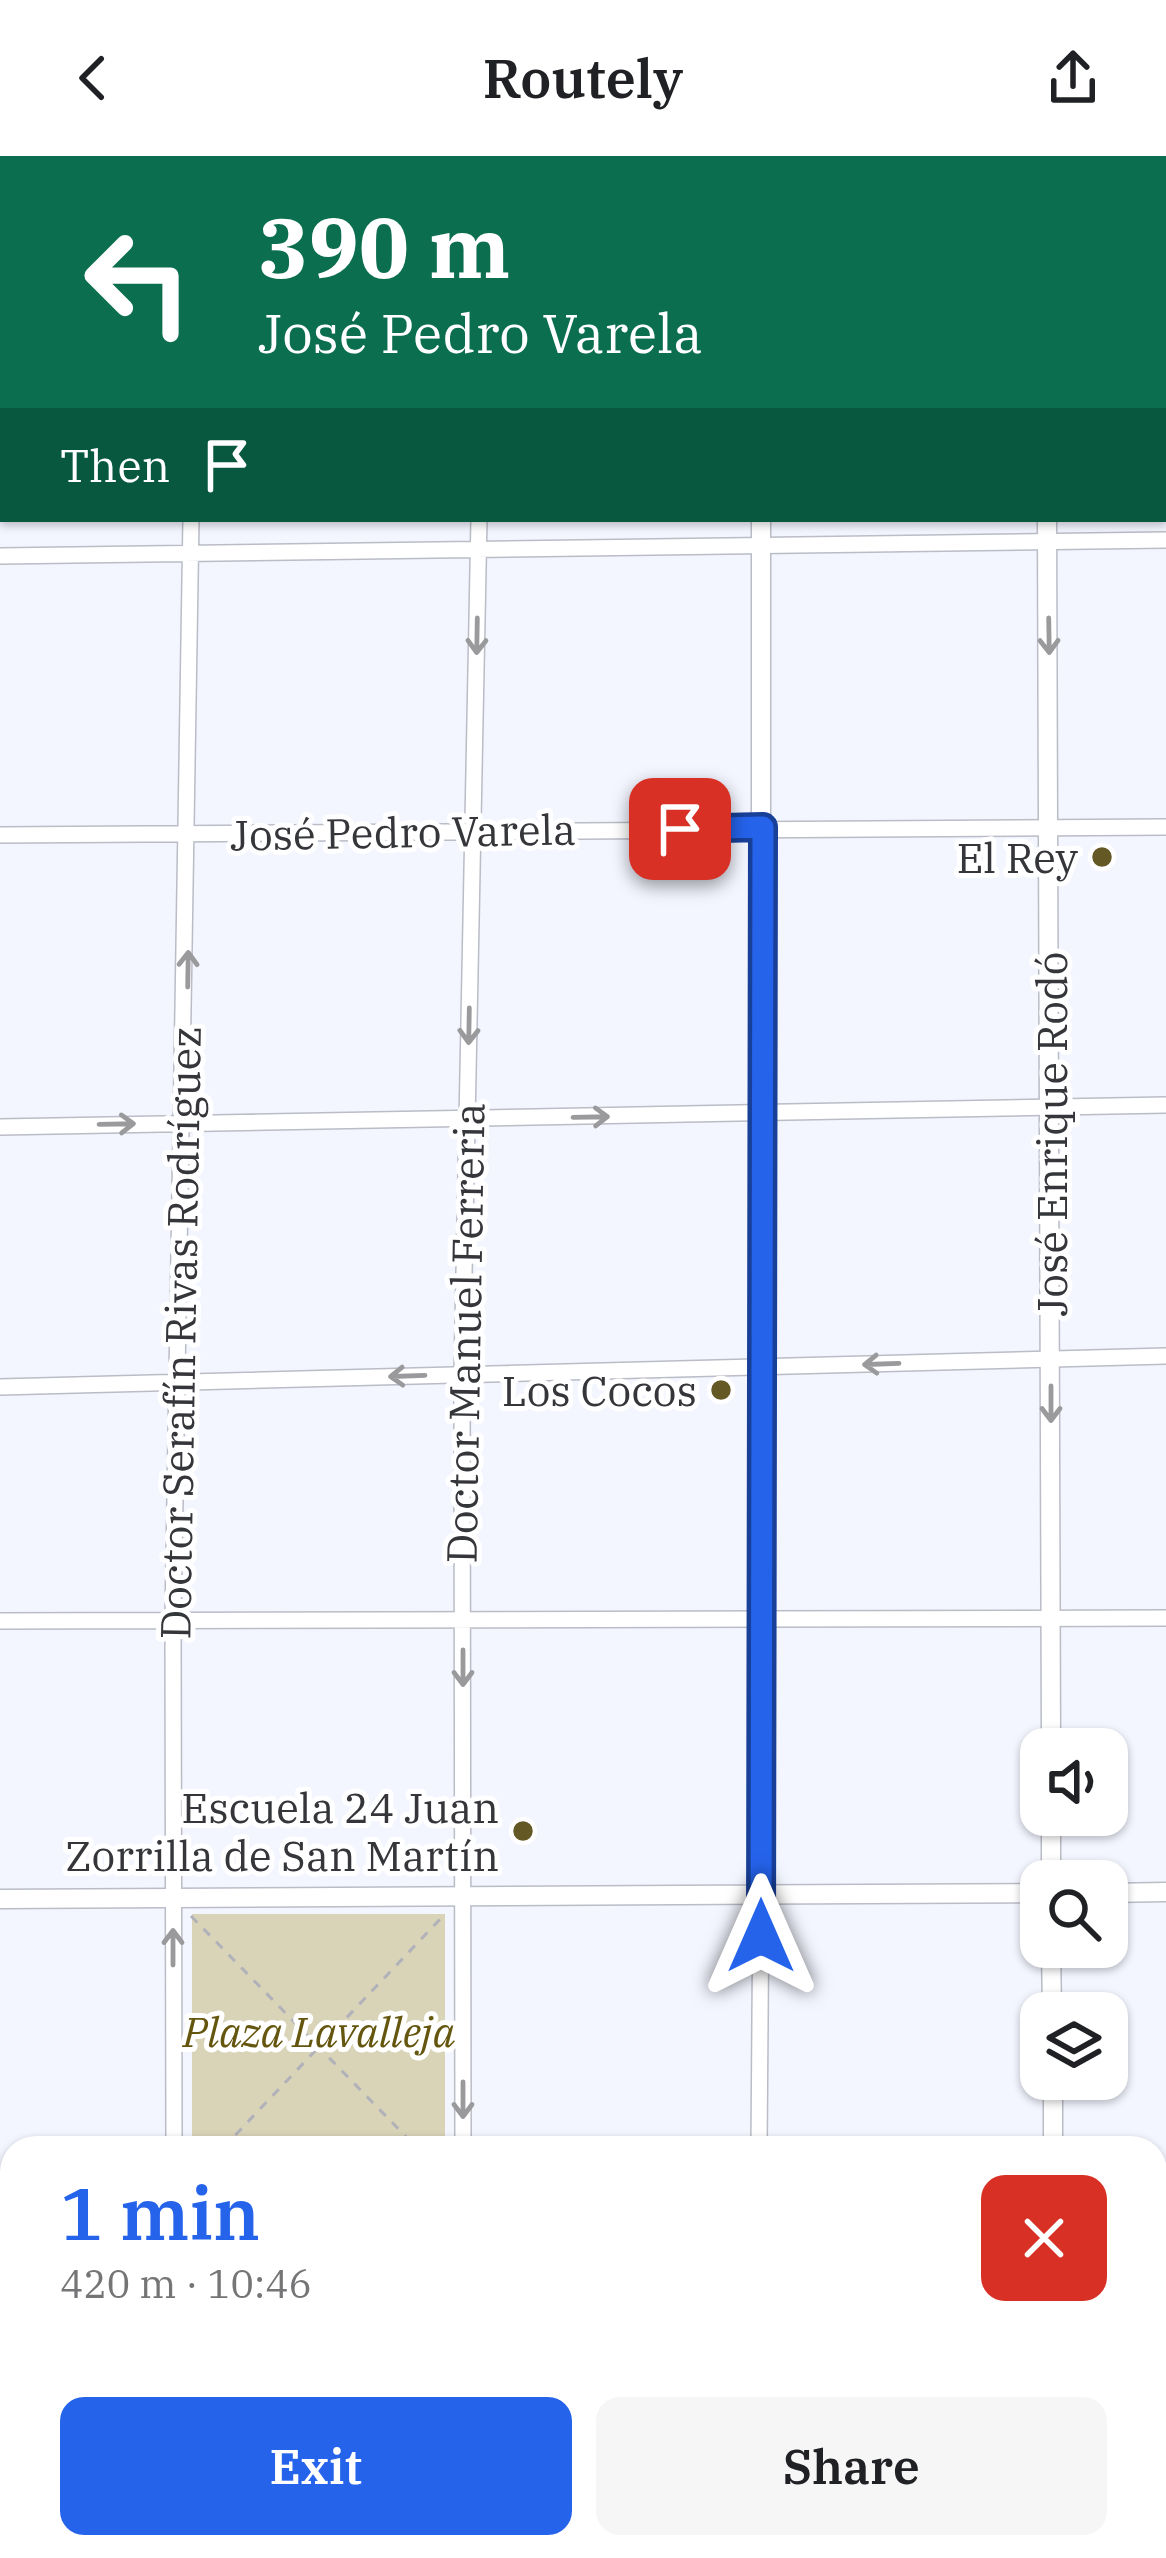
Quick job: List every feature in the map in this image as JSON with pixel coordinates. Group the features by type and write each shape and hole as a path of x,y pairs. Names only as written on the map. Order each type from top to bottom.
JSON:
{"street":[{"name":"Doctor Serafín Rivas Rodríguez","path":"174,2136 173,1620 190,834 191,522"},
{"name":"Doctor Manuel Ferreria","path":"463,2136 462,1374 479,522"},
{"path":"759,2136 765,1115 761,522"},
{"name":"José Enrique Rodó","path":"1047,522 1051,1728"},
{"path":"0,556 1166,540"},
{"name":"José Pedro Varela","path":"0,835 1166,827"},
{"path":"0,1126 1166,1105"},
{"path":"0,1387 1166,1357"},
{"path":"0,1621 1166,1618"},
{"path":"1128,1893 1166,1892"},
{"path":"0,1899 1020,1893"},
{"path":"1052,2100 1053,2136"}],"path":[{"path":"234,2136 462,1897"},
{"path":"173,1898 406,2136"}],"green space":[{"name":"Plaza Lavalleja","path":"192,1914 445,1914 445,2136 192,2136"}],"place":[{"name":"El Rey","path":"1102,857"},
{"name":"Los Cocos","path":"721,1390"},
{"name":"Escuela 24 Juan Zorrilla de San Martín","path":"523,1831"}],"route":[{"path":"680,829 763,827 761,1936"}]}
